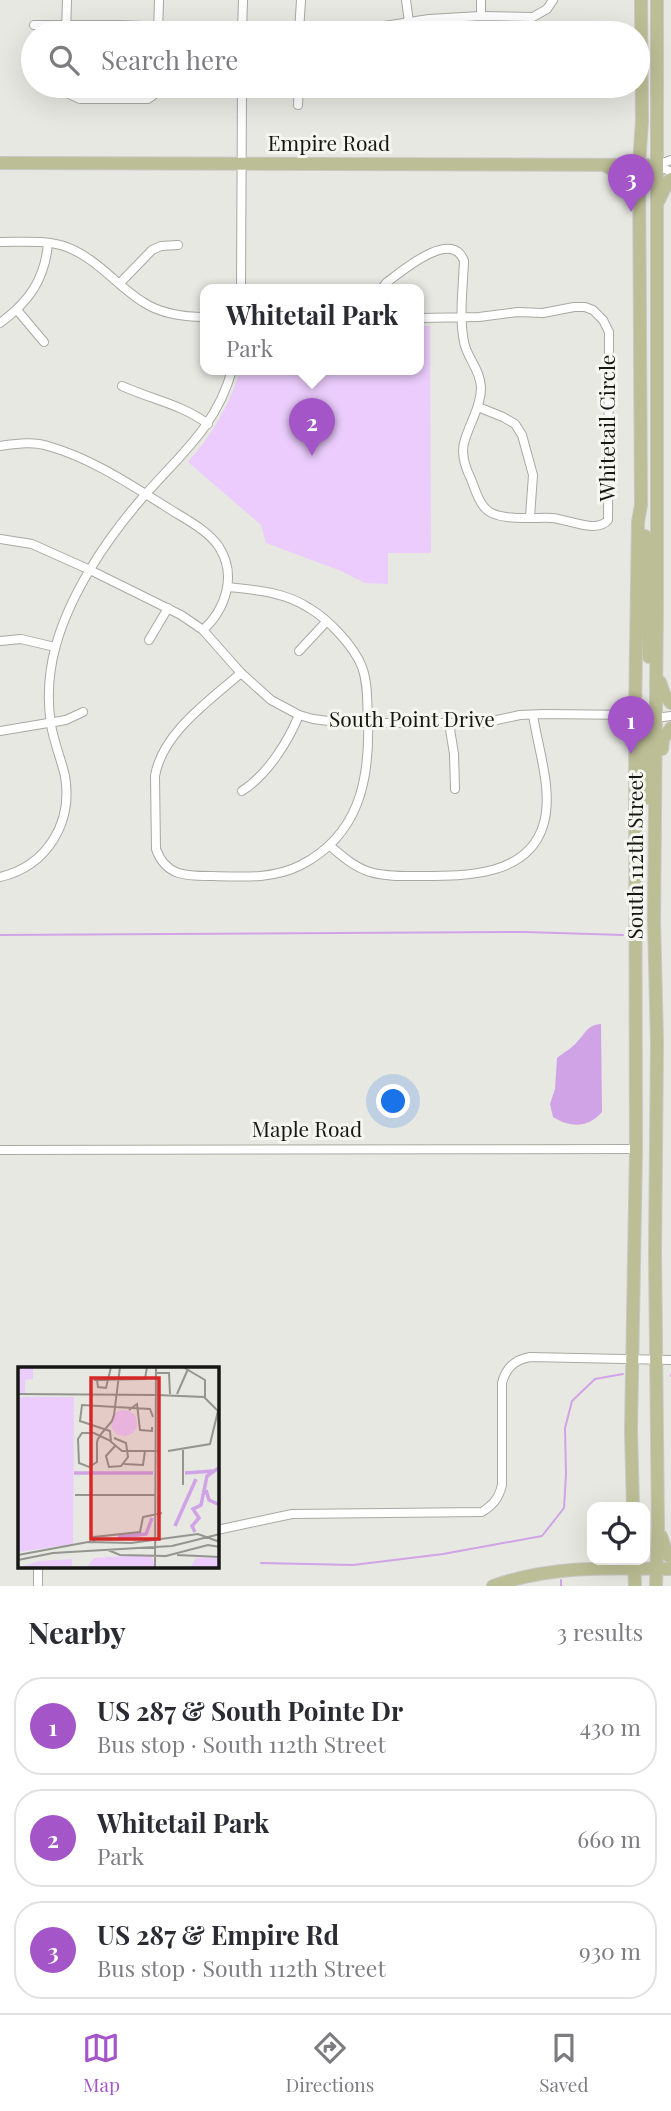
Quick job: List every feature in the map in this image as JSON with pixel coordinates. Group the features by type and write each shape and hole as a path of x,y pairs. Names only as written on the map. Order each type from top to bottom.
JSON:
{"main road":[{"name":"South 112th Street","path":"641,0 641,21"},
{"name":"South 112th Street","path":"633,1502 656,1149 654,920 657,670 657,0"},
{"name":"South 112th Street","path":"642,98 639,164 641,505 638,522 635,715 636,1149 644,1359 658,1527 656,1586"},
{"path":"657,142 671,152"},
{"name":"Empire Road","path":"0,163 657,165"},
{"path":"603,164 619,173 640,191"},
{"path":"657,204 671,179"},
{"path":"641,505 646,559 648,699 650,711 656,718"},
{"path":"657,670 664,694 671,703"},
{"path":"635,715 646,728 649,902 650,914 654,920 659,913 663,740 671,729"},
{"name":"Maple Road","path":"636,1149 656,1149"},
{"path":"658,1527 667,1554 671,1558"},
{"path":"493,1586 519,1577 606,1565"},
{"path":"635,1565 635,1586"},
{"path":"639,1565 671,1569"}],"street":[{"path":"66,21 67,0"},
{"path":"158,21 159,0"},
{"path":"242,21 243,0"},
{"path":"300,21 301,0"},
{"path":"406,0 410,21"},
{"path":"481,0 481,16"},
{"path":"416,21 481,16 533,17 547,9 553,0"},
{"path":"74,98 149,98"},
{"path":"241,284 242,98"},
{"path":"298,98 298,104"},
{"path":"657,165 671,160"},
{"path":"657,165 671,172"},
{"path":"0,242 63,246 77,252 143,303 175,315 200,317"},
{"path":"0,323 17,310 40,278 46,262 48,243"},
{"path":"120,284 152,250 161,246 178,245"},
{"path":"385,284 431,251 455,250 464,261 463,318"},
{"name":"Whitetail Circle","path":"424,318 543,313 574,307 593,310 601,318 609,332 608,520 603,525 574,524 562,518 498,516 484,508 468,472 463,449 478,407 481,383 464,342 463,318"},
{"path":"17,310 44,342"},
{"path":"0,877 18,871 45,851 62,824 66,801 65,778 51,723 50,682 61,628 104,548 146,494 208,424 222,399 230,375"},
{"path":"122,386 187,410 208,424"},
{"path":"478,407 509,420 522,435 533,475 530,517"},
{"path":"0,446 48,446 105,470 195,525 214,540 225,558 228,587 217,615 203,630"},
{"name":"South Point Drive","path":"0,539 32,544 168,608 203,630 241,673 271,700 299,715 324,721 368,723 483,723 520,715 671,716"},
{"path":"228,587 280,594 297,600 313,610 348,644 361,666 367,693 368,758 362,789 346,827 337,840 317,856 299,866 266,876 182,874 166,866 156,849 155,776 162,752 191,718 241,673"},
{"path":"149,640 168,608"},
{"path":"299,651 326,622"},
{"path":"0,641 21,639 55,647"},
{"path":"0,731 66,720 83,712"},
{"path":"242,791 281,748 299,715"},
{"path":"330,846 350,863 366,871 397,876 474,874 498,868 518,858 538,837 547,809 547,792 533,715"},
{"path":"449,723 454,754 455,789"},
{"name":"Maple Road","path":"0,1150 636,1149"},
{"path":"219,1530 292,1514 482,1512 493,1505 502,1486 502,1383 511,1366 522,1358 530,1357 671,1360"},
{"path":"38,1568 38,1586"}],"shaded area":[{"path":"424,326 430,326 431,553 388,553 388,584 365,583 341,571 266,543 261,525 188,462 205,441 231,395 238,375 424,375"},
{"path":"601,1024 602,1112 585,1124 560,1121 553,1117 550,1104 555,1089 557,1058 590,1028"}],"waterway":[{"path":"0,935 525,932 623,935"},
{"path":"261,1563 353,1565 443,1554 542,1536 564,1508 565,1428 572,1401 595,1379 623,1374"},
{"path":"561,1580 561,1586"}],"place":[{"name":"US 287 & Empire Rd","path":"631,212"},
{"name":"Whitetail Park","path":"312,456"},
{"name":"US 287 & South Pointe Dr","path":"631,754"}]}
